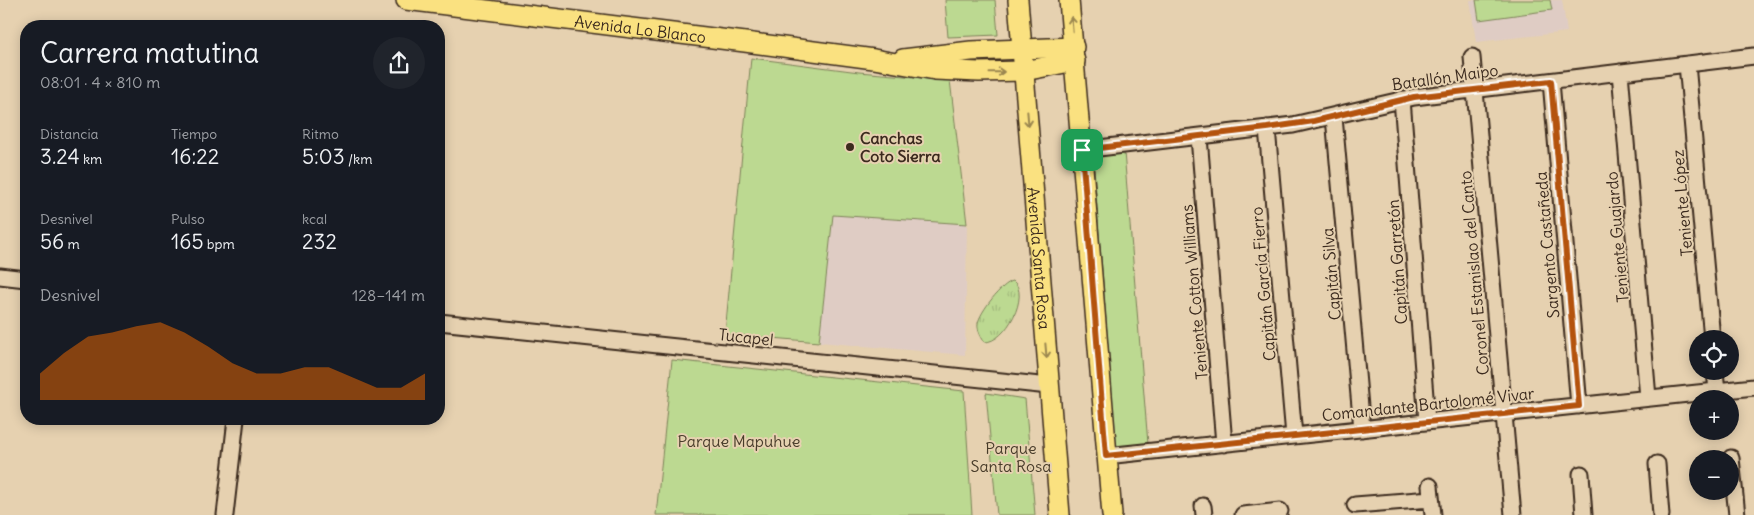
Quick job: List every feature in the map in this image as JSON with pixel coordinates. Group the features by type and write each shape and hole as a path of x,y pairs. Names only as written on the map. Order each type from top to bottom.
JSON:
{"main road":[{"name":"Avenida Lo Blanco","path":"406,0 961,72 1024,71 1074,54"},
{"name":"Avenida Santa Rosa","path":"1018,0 1060,515"},
{"path":"1069,0 1112,515"},
{"name":"Avenida Lo Blanco","path":"874,60 904,59 959,52 1022,50 1074,54"},
{"path":"959,52 958,61 961,72"}],"street":[{"name":"Batallón Maipo","path":"1082,150 1267,128 1334,117 1402,99 1754,56"},
{"name":"Coronel Estanislao del Canto","path":"1472,58 1513,515"},
{"name":"Teniente López","path":"1687,64 1711,330"},
{"name":"Teniente Guajardo","path":"1620,72 1648,398"},
{"name":"Sargento Castañeda","path":"1551,81 1579,406"},
{"name":"Capitán Garretón","path":"1402,99 1427,422"},
{"name":"Capitán Silva","path":"1334,117 1362,429"},
{"name":"Capitán García Fierro","path":"1267,128 1294,436"},
{"name":"Teniente Cotton Williams","path":"1198,137 1224,444"},
{"path":"0,276 20,278"},
{"name":"Tucapel","path":"445,323 1049,386"},
{"name":"Comandante Bartolomé Vivar","path":"1726,390 1754,387"},
{"name":"Comandante Bartolomé Vivar","path":"1106,456 1689,394"},
{"path":"225,515 235,425"},
{"path":"1657,464 1661,515"},
{"path":"1581,474 1584,515"},
{"path":"1355,504 1431,492 1433,515"},
{"path":"1735,500 1737,515"},
{"path":"1243,515 1279,509"}],"shaded area":[{"path":"1470,0 1562,0 1567,32 1476,42"},
{"path":"833,215 967,224 965,355 819,342"}],"green space":[{"path":"945,0 995,0 998,35 948,37"},
{"path":"1476,0 1550,0 1552,10 1479,20"},
{"name":"Canchas Coto Sierra","path":"751,58 859,72 950,80 967,224 833,215 819,342 725,334"},
{"path":"1124,152 1148,444 1116,449 1093,155"},
{"path":"1013,281 1018,287 1019,296 1018,306 1013,317 1008,327 1000,335 984,342 978,328 980,318 987,305 998,292"},
{"name":"Parque Mapuhue","path":"672,360 964,391 972,515 656,515"},
{"name":"Parque Santa Rosa","path":"986,393 1025,399 1035,515 997,515"}],"place":[{"name":"Canchas Coto Sierra","path":"850,147"}],"route":[{"path":"1551,81 1579,406 1106,456 1094,280 1082,150 1267,128 1334,117 1414,97 1551,81"}]}
